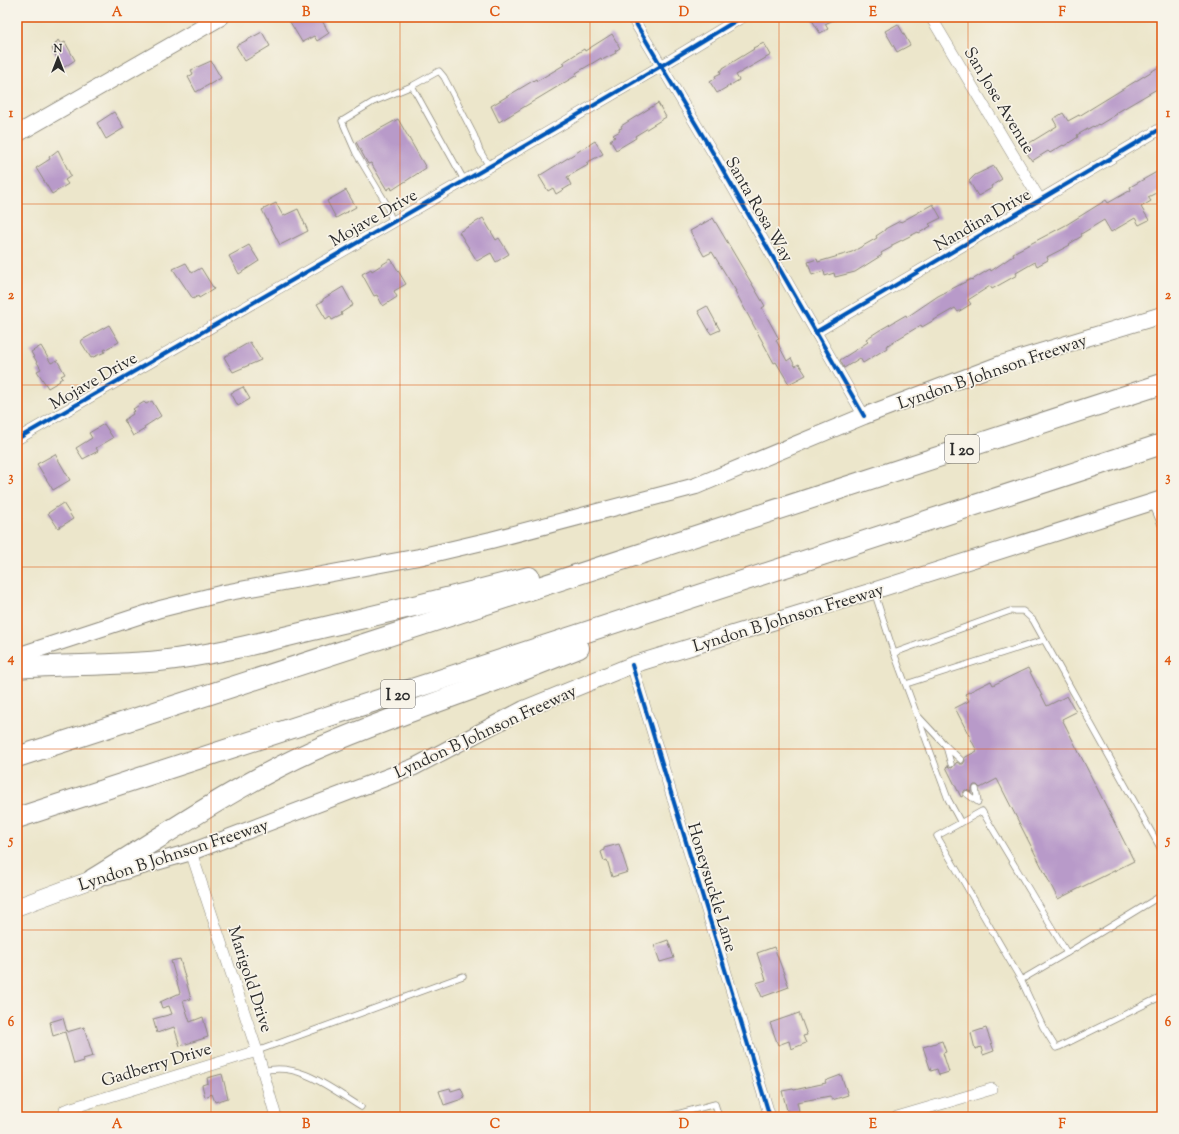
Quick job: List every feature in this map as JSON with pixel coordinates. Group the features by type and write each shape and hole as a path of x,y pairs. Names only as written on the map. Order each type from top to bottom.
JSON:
{"highway":[{"name":"I 20","path":"17,757 1162,384"},
{"name":"I 20","path":"17,818 1162,444"},
{"path":"17,668 159,661 238,647 486,588 762,514"},
{"path":"94,879 233,792 312,752 374,725 504,678 778,570"}],"main road":[{"path":"17,134 221,17"},
{"name":"Lyndon B Johnson Freeway","path":"17,656 160,609 224,593 419,557 491,540 696,486 864,416 1001,364 1162,315"},
{"name":"Lyndon B Johnson Freeway","path":"17,907 94,879 190,852 414,767 524,709 632,665 874,591 1157,500"}],"street":[{"name":"Santa Rosa Way","path":"632,17 864,416"},
{"name":"Mojave Drive","path":"17,439 661,66 742,17"},
{"name":"San Jose Avenue","path":"931,17 1040,200"},
{"name":"Nandina Drive","path":"816,332 1162,128"},
{"name":"Honeysuckle Lane","path":"632,665 770,1117"},
{"name":"Marigold Drive","path":"190,852 257,1051 276,1117"},
{"name":"Gadberry Drive","path":"65,1110 257,1051"},
{"path":"897,1117 992,1090"}],"lane":[{"path":"392,221 386,203 356,153 342,121 373,102 412,86 439,71 471,129 480,151 489,166"},
{"path":"412,86 464,180"},
{"path":"1157,500 1162,527"},
{"path":"874,591 916,714 948,799 961,823"},
{"path":"894,653 1010,611 1023,611 1033,620 1162,851"},
{"path":"906,684 1044,640"},
{"path":"916,714 961,760"},
{"path":"946,746 951,764"},
{"path":"976,789 978,802 982,811 1067,953"},
{"path":"967,794 978,802"},
{"path":"982,811 937,836 1021,980 1043,1027 1056,1048 1162,996"},
{"path":"1021,980 1162,895"},
{"path":"257,1051 463,976"},
{"path":"263,1071 272,1068 280,1068 306,1074 361,1107"},
{"path":"666,1117 715,1104 719,1117"}],"building":[{"path":"287,17 320,17 329,33 317,41 314,36 302,42"},
{"path":"810,17 839,17 825,24 828,29 820,33"},
{"path":"898,24 910,45 897,52 885,31"},
{"path":"262,32 270,46 245,61 236,46"},
{"path":"612,34 620,48 615,51 616,53 602,60 601,58 576,73 577,75 499,122 491,106 536,79 537,81 564,65 562,63"},
{"path":"58,40 61,44 65,42 75,60 63,68 52,49"},
{"path":"764,43 771,55 736,75 739,80 717,93 710,82 716,78 715,76 721,73 720,71 723,68 754,49 753,48"},
{"path":"211,61 221,78 196,92 188,77 193,74 191,70"},
{"path":"1162,65 1162,86 1116,113 1117,114 1099,125 1093,126 1077,135 1078,137 1064,146 1063,145 1050,153 1048,151 1032,161 1023,147 1057,126 1053,119 1063,113 1068,121 1079,116"},
{"path":"658,103 666,117 635,136 636,138 616,150 610,140 615,137 613,135 620,131 619,129 622,128 621,126"},
{"path":"114,112 124,128 106,139 97,123"},
{"path":"398,119 426,168 392,190 391,187 387,190 371,163 368,164 356,142"},
{"path":"595,141 603,154 586,163 588,165 567,177 571,185 556,194 553,188 548,191 539,176"},
{"path":"58,150 71,176 65,180 68,184 52,194 36,168 50,159 49,157"},
{"path":"994,166 1002,179 991,186 992,188 978,196 969,181 975,175"},
{"path":"1162,169 1162,190 1148,197 1151,201 1141,207 1149,220 1139,225 1135,218 1111,232 1104,220 1081,234 1082,236 1069,244 1070,245 1047,257 1048,260 1037,266 1035,262 1016,273 1017,275 992,289 990,286 968,300 971,304 958,312 955,308 922,327 921,325 886,346 887,348 863,363 860,358 844,368 840,360 868,342 866,339 880,330 906,315 907,317 938,296 971,279 972,280 990,269 991,271 1014,255 1013,253 1066,225 1106,200 1108,203 1131,190 1130,187"},
{"path":"346,190 356,207 336,218 327,201"},
{"path":"276,203 283,216 298,209 308,231 280,245 262,210"},
{"path":"933,204 941,218 929,224 931,226 919,233 918,232 892,245 892,247 881,253 882,255 855,272 835,277 834,273 825,276 824,271 812,275 808,262 817,259 818,262 852,252 877,238 876,236 885,229"},
{"path":"483,218 496,240 499,238 509,254 496,262 491,253 477,261 459,232"},
{"path":"713,218 765,306 762,308 779,339 776,340 787,361 791,358 795,366 799,364 806,375 789,384 776,362 774,363 736,291 712,252 704,256 690,231"},
{"path":"249,245 259,261 239,274 229,256"},
{"path":"391,259 406,284 394,291 397,297 383,306 377,295 374,296 362,274 371,269 372,271"},
{"path":"186,263 192,273 201,268 214,289 199,298 198,296 193,299 173,269"},
{"path":"343,287 353,305 341,313 342,315 332,320 330,316 326,319 317,304"},
{"path":"707,306 720,330 711,334 698,311"},
{"path":"109,325 119,342 104,350 105,352 91,358 81,342 82,340"},
{"path":"250,342 261,360 233,372 224,357"},
{"path":"41,346 51,363 57,360 65,374 61,376 63,378 59,380 60,381 48,388 37,371 41,369 31,352"},
{"path":"243,387 250,399 238,406 231,393"},
{"path":"152,401 161,416 144,427 145,429 133,436 124,420 133,414 132,412 135,411 133,409 144,402 146,404"},
{"path":"104,424 113,438 96,448 98,451 83,459 76,448 92,438 89,433"},
{"path":"55,454 70,480 53,490 37,464"},
{"path":"63,503 73,519 58,528 48,513"},
{"path":"1028,668 1047,706 1067,696 1076,712 1062,719 1134,861 1058,899 997,779 980,788 977,785 974,785 972,792 965,790 963,796 961,797 946,767 952,768 957,762 963,764 965,761 964,758 977,751 955,708 969,701 965,694 991,681 993,685"},
{"path":"619,844 628,872 612,877 607,860 604,861 601,852 604,848"},
{"path":"668,940 674,958 660,962 654,945"},
{"path":"774,947 789,987 762,997 756,983 766,980 757,953"},
{"path":"180,959 191,999 183,1001 190,1022 203,1017 208,1037 180,1046 174,1027 157,1033 153,1019 172,1014 169,1006 162,1008 160,1002 180,993 171,961"},
{"path":"799,1013 807,1035 803,1036 806,1043 791,1049 789,1041 778,1045 770,1023"},
{"path":"63,1018 67,1032 84,1027 93,1056 74,1064 65,1032 53,1036 50,1022"},
{"path":"986,1028 994,1051 983,1055 981,1047 975,1049 971,1033"},
{"path":"942,1041 946,1052 943,1053 949,1072 939,1075 937,1069 931,1071 923,1047"},
{"path":"222,1074 228,1098 215,1102 212,1094 205,1097 202,1085 208,1083 207,1078"},
{"path":"841,1075 848,1095 832,1100 830,1096 797,1102 799,1111 788,1114 782,1091 826,1083 825,1081"},
{"path":"450,1088 451,1091 461,1088 465,1098 444,1105 439,1091"}],"cycle path":[{"path":"632,17 716,158 864,416"},
{"path":"17,439 504,158 742,17"},
{"path":"816,332 1162,128"},
{"path":"632,665 770,1117"}]}
